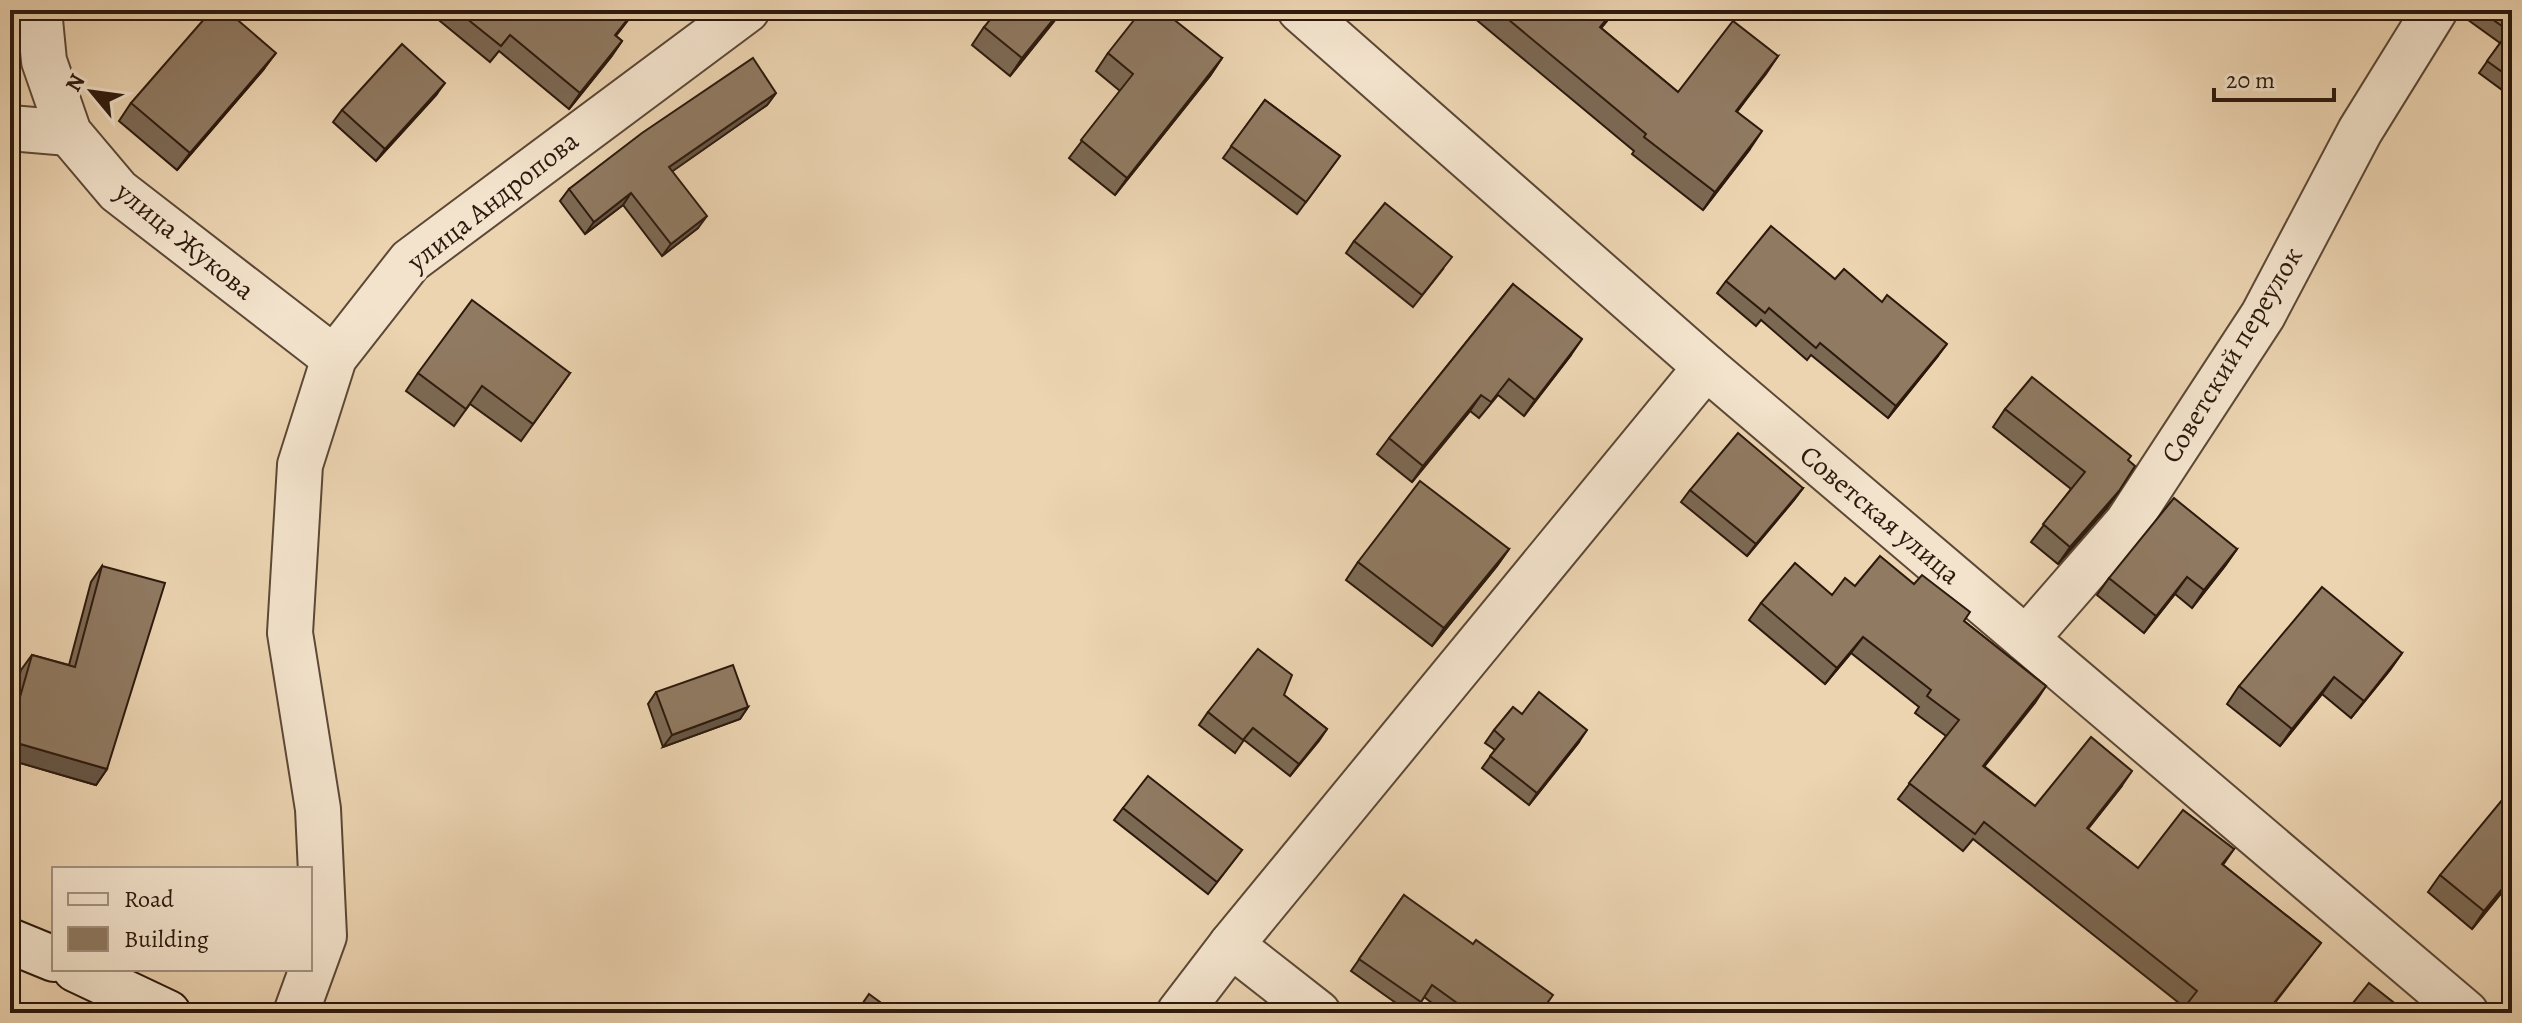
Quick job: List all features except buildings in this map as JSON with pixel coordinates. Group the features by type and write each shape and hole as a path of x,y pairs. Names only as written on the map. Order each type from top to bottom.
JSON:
{"street":[{"name":"улица Жукова","path":"39,10 44,61 69,133 118,191 334,358"},
{"name":"улица Андропова","path":"312,969 324,936 318,809 290,633 300,465 334,358 410,261 747,10"},
{"name":"Советская улица","path":"1300,10 1706,367 2466,1013"},
{"name":"Советский переулок","path":"2026,639 2127,523 2255,328 2360,131 2435,10"},
{"path":"10,128 69,133"},
{"path":"1179,1013 1231,945 1706,367"},
{"path":"10,941 52,958"},
{"path":"1231,945 1318,1013"},
{"path":"79,971 168,1013"},
{"name":"улица Андропова","path":"296,1013 311,971"}]}
